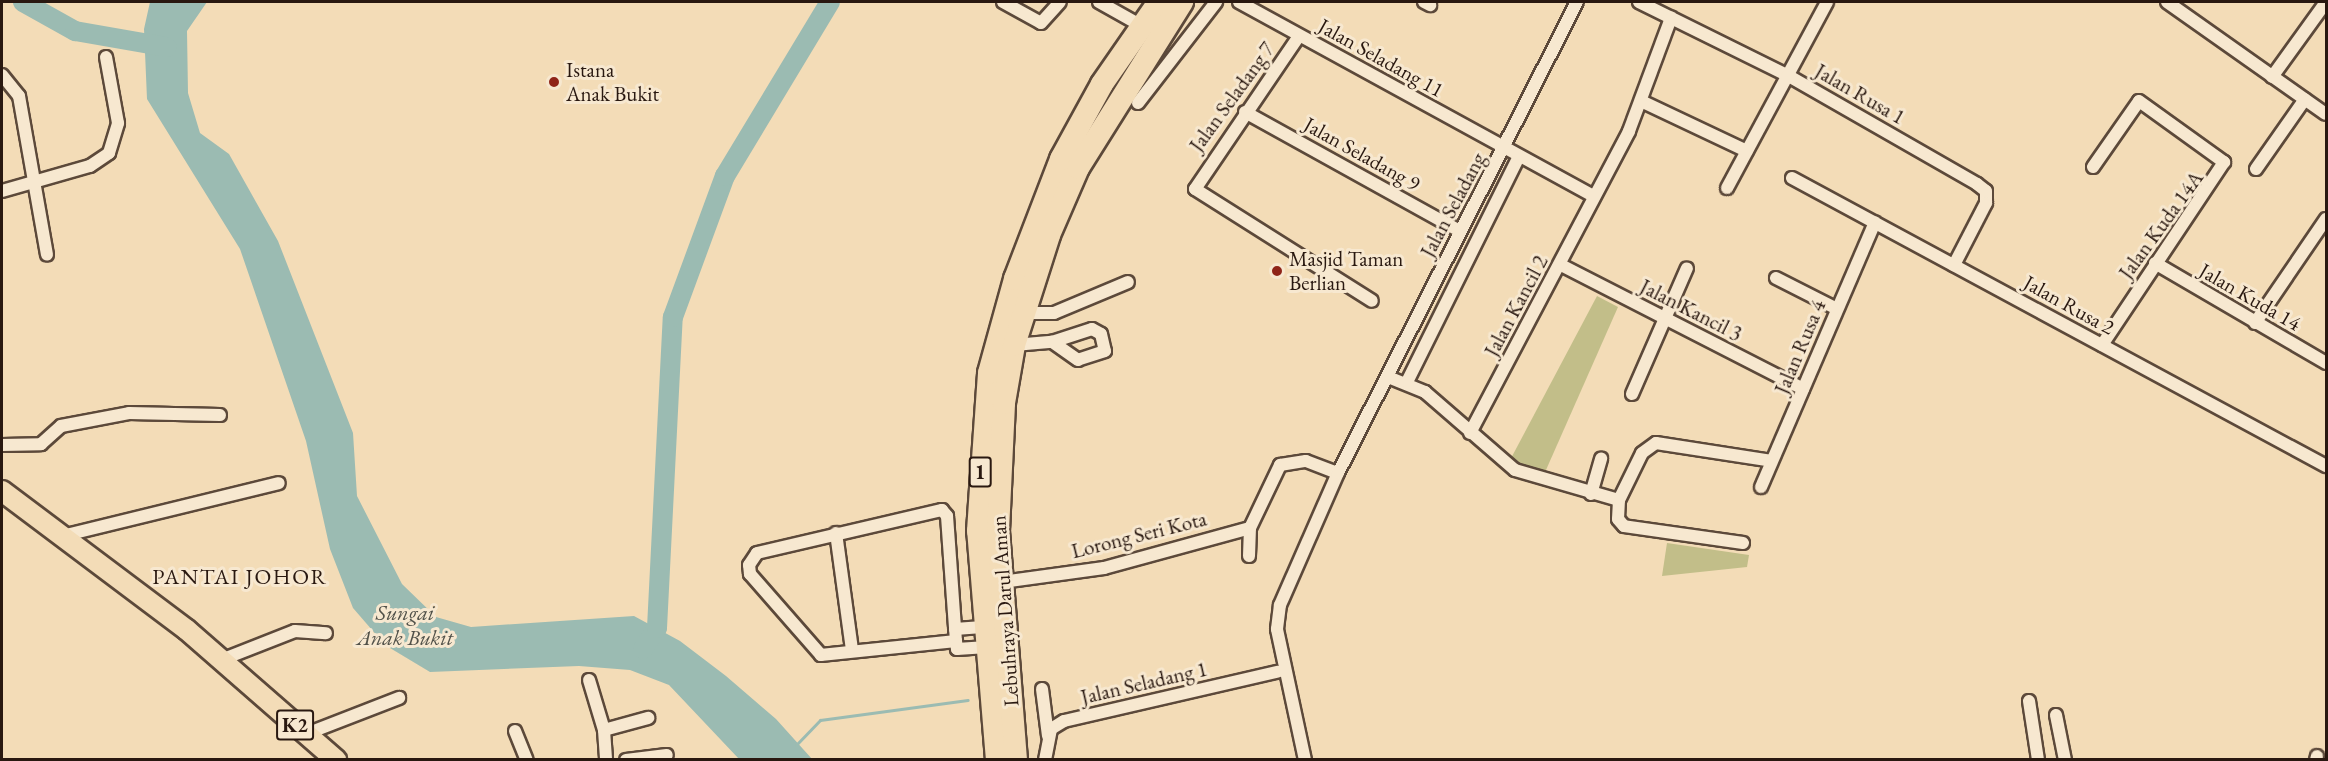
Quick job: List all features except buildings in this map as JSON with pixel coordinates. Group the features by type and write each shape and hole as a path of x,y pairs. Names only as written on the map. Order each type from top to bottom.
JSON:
{"highway":[{"name":"Lebuhraya Darul Aman","path":"997,759 986,637 979,490 985,400 996,342 1061,159 1159,2"},
{"name":"Lebuhraya Darul Aman","path":"1016,759 1002,582 1000,458 1014,345 1023,313 1078,168 1182,2"}],"main road":[{"name":"K2","path":"2,491 221,660 336,759"}],"street":[{"path":"1003,2 1041,22 1060,2"},
{"path":"1099,2 1142,26"},
{"path":"1138,103 1216,2"},
{"name":"Jalan Seladang 11","path":"1239,2 1505,149"},
{"name":"Jalan Seladang","path":"1305,759 1276,621 1338,473 1460,231 1505,149 1576,2"},
{"name":"Jalan Rusa 1","path":"1639,2 1787,75 1986,191 1954,265"},
{"path":"1727,188 1827,2"},
{"path":"2167,2 2184,6 2272,77 2326,114"},
{"path":"2272,77 2326,2"},
{"name":"Jalan Kancil 2","path":"1470,433 1561,265 1641,100 1671,18"},
{"name":"Jalan Seladang 7","path":"1299,36 1196,181 1197,195 1372,301"},
{"path":"2,191 90,166 109,153 118,123 106,57"},
{"path":"2,75 19,96 31,183 47,255"},
{"path":"2256,169 2305,99"},
{"path":"1641,100 1747,151"},
{"name":"Jalan Kuda 14A","path":"2093,167 2139,101 2224,162 2220,176 2155,263 2102,345"},
{"name":"Jalan Seladang 9","path":"1245,112 1460,231"},
{"path":"1505,149 1593,196"},
{"path":"1407,382 1519,156"},
{"name":"Jalan Rusa 2","path":"1792,178 2326,466"},
{"path":"2255,323 2326,219"},
{"name":"Jalan Rusa 4","path":"1761,487 1875,222"},
{"name":"Jalan Kuda 14","path":"2155,263 2326,363"},
{"name":"Jalan Kancil 3","path":"1561,265 1803,389"},
{"path":"1632,393 1687,268"},
{"path":"1776,278 1837,309"},
{"path":"1023,313 1054,313 1128,282"},
{"path":"1014,345 1052,342"},
{"path":"1388,377 1407,382 1515,470 1591,494 1619,500"},
{"path":"2,445 40,444 61,426 129,413 220,415"},
{"path":"1743,543 1624,526 1618,519 1619,500 1642,453 1656,443 1772,461"},
{"path":"1591,494 1601,458"},
{"path":"1249,556 1250,528 1271,478 1286,461 1306,461 1338,473"},
{"path":"62,536 279,483"},
{"path":"956,640 945,512 836,533 757,553 750,574 821,655 986,637"},
{"name":"Lorong Seri Kota","path":"1002,582 1104,568 1250,528"},
{"path":"836,533 852,650"},
{"path":"221,660 295,631 326,633"},
{"path":"956,640 986,637"},
{"name":"Jalan Seladang 1","path":"1048,736 1064,721 1277,672"},
{"path":"589,680 604,730 606,759"},
{"path":"1042,689 1048,736 1045,759"},
{"path":"306,734 399,698"},
{"path":"2029,701 2038,759"},
{"path":"2056,715 2065,759"},
{"path":"604,730 648,718"},
{"path":"515,730 527,759"},
{"path":"626,759 667,755"}],"shaded area":[{"path":"1597,296 1618,307 1542,479 1509,462"},
{"path":"1667,543 1749,555 1747,567 1662,576"}],"water":[{"name":"Sungai Anak Bukit","path":"150,2 207,2 187,31 188,93 200,133 229,154 278,241 353,433 357,496 402,584 436,617 471,627 634,616 680,641 726,676 776,719 812,759 739,759 669,685 630,670 579,666 430,672 385,645 353,608 330,549 306,441 240,249 147,99 144,29"}],"waterway":[{"path":"23,2 75,31 167,47"},
{"path":"643,649 657,628 673,317 725,176 830,2"},
{"path":"796,745 820,720 968,700"}],"place":[{"name":"Istana Anak Bukit","path":"554,82"},
{"name":"Masjid Taman Berlian","path":"1277,271"}],"district":[{"name":"PANTAI JOHOR","path":"240,577"}]}
